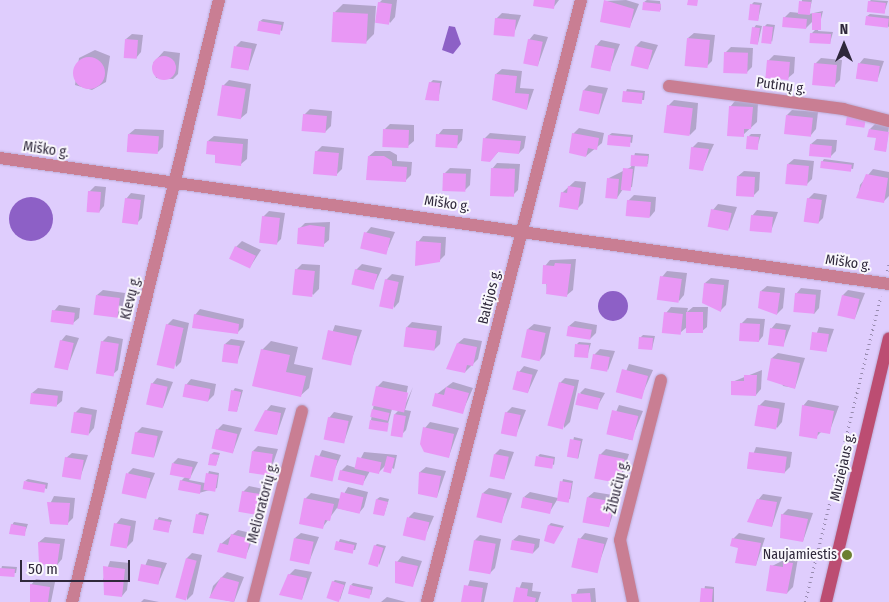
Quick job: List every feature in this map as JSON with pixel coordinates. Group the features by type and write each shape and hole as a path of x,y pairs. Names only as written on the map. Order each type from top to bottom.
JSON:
{"main road":[{"name":"Muziejaus g.","path":"826,602 889,338"}],"street":[{"name":"Klevų g.","path":"72,602 219,0"},
{"name":"Baltijos g.","path":"427,602 580,0"},
{"name":"Putinų g.","path":"669,86 843,110 889,121"},
{"name":"Miško g.","path":"0,158 523,230 887,284"},
{"name":"Žibučių g.","path":"633,602 620,540 661,380"},
{"name":"Melioratorių g.","path":"253,602 302,411"}],"path":[{"path":"805,602 887,284 889,263"}],"shaded area":[{"path":"449,26 455,27 461,44 453,54 442,50"},
{"path":"31,197 43,201 49,207 53,219 49,231 43,237 31,241 19,237 13,231 9,219 13,207 19,201"},
{"path":"613,291 619,292 627,300 627,312 619,320 613,321 607,320 599,312 598,306 599,300 607,292"}],"building":[{"path":"534,0 555,0 554,9 533,6"},
{"path":"604,0 634,9 630,28 600,22"},
{"path":"688,0 698,0 697,6 687,5"},
{"path":"799,1 811,2 810,15 798,14"},
{"path":"868,1 886,3 885,14 867,12"},
{"path":"378,2 392,4 389,25 375,23"},
{"path":"643,2 661,4 660,12 642,10"},
{"path":"750,4 760,5 758,21 748,20"},
{"path":"333,12 368,14 366,44 331,42"},
{"path":"812,13 821,13 821,30 812,30"},
{"path":"866,16 889,19 888,28 865,25"},
{"path":"783,17 807,19 806,29 782,27"},
{"path":"495,18 516,20 514,37 494,35"},
{"path":"259,21 282,25 280,35 257,31"},
{"path":"763,26 773,27 771,44 761,43"},
{"path":"752,27 760,28 758,45 750,44"},
{"path":"810,33 831,34 830,44 809,43"},
{"path":"687,38 710,40 707,68 685,66"},
{"path":"125,39 138,40 137,59 124,58"},
{"path":"528,39 543,42 538,66 523,64"},
{"path":"595,45 615,49 610,71 591,68"},
{"path":"234,46 252,49 248,71 231,68"},
{"path":"635,46 653,50 648,70 631,65"},
{"path":"724,52 748,53 747,74 723,73"},
{"path":"164,56 169,57 175,63 175,73 169,79 164,80 159,79 153,73 152,68 153,63 159,57"},
{"path":"89,57 101,61 105,73 101,85 89,89 77,85 73,73 77,61"},
{"path":"767,60 790,62 788,80 765,78"},
{"path":"814,63 837,65 835,87 812,85"},
{"path":"858,63 880,66 878,82 856,79"},
{"path":"495,74 517,76 515,93 529,94 527,110 492,100"},
{"path":"429,82 440,83 439,101 425,100"},
{"path":"222,85 246,89 241,119 217,116"},
{"path":"583,90 603,94 599,114 579,111"},
{"path":"623,91 643,93 642,104 622,102"},
{"path":"667,105 693,108 689,136 664,133"},
{"path":"729,106 753,107 751,129 744,129 744,137 727,136"},
{"path":"303,114 327,116 325,133 302,131"},
{"path":"786,115 813,118 811,137 784,134"},
{"path":"847,116 866,119 864,128 846,125"},
{"path":"383,129 409,130 408,148 382,147"},
{"path":"869,129 889,132 886,152 874,150 876,138 867,137"},
{"path":"572,133 599,138 597,150 588,148 586,157 569,153"},
{"path":"128,134 159,136 158,154 127,152"},
{"path":"436,134 458,135 457,148 435,147"},
{"path":"608,135 631,137 630,147 607,145"},
{"path":"747,136 759,137 758,150 746,149"},
{"path":"483,138 521,141 519,154 498,152 490,162 481,161"},
{"path":"207,141 243,144 241,166 215,163 215,155 206,154"},
{"path":"810,144 832,146 831,158 809,156"},
{"path":"691,147 709,149 703,171 689,169"},
{"path":"315,151 339,153 337,176 313,174"},
{"path":"631,155 648,156 647,167 630,166"},
{"path":"368,156 384,156 392,161 392,166 407,167 406,182 366,180"},
{"path":"821,161 852,165 851,172 820,168"},
{"path":"787,164 809,166 807,186 785,184"},
{"path":"491,168 515,169 514,197 490,196"},
{"path":"623,168 633,169 631,191 621,190"},
{"path":"443,173 466,174 465,192 442,191"},
{"path":"866,174 888,178 884,203 856,198"},
{"path":"737,176 755,177 754,197 736,196"},
{"path":"607,178 619,179 617,199 605,198"},
{"path":"568,186 581,188 578,210 559,207 561,192 567,193"},
{"path":"88,191 101,192 100,213 87,212"},
{"path":"125,198 141,200 138,225 122,223"},
{"path":"807,198 822,200 819,224 804,222"},
{"path":"627,200 651,202 650,218 626,216"},
{"path":"711,209 732,213 728,231 708,227"},
{"path":"751,215 773,217 772,233 750,231"},
{"path":"262,216 280,218 277,245 259,243"},
{"path":"310,225 325,227 324,247 297,244 298,228"},
{"path":"364,232 390,238 386,255 360,249"},
{"path":"416,241 441,243 440,262 415,266"},
{"path":"235,246 256,256 250,268 229,259"},
{"path":"555,263 571,264 567,297 546,294 547,284 542,284 543,265 554,266"},
{"path":"295,269 315,271 312,297 292,295"},
{"path":"355,269 377,274 374,290 351,285"},
{"path":"660,276 682,279 678,303 657,300"},
{"path":"385,279 399,282 393,309 379,306"},
{"path":"704,283 724,285 721,312 702,303"},
{"path":"760,291 780,293 777,315 758,308"},
{"path":"795,293 816,295 814,314 793,312"},
{"path":"96,295 120,298 117,318 94,315"},
{"path":"842,295 860,299 855,320 837,315"},
{"path":"52,310 75,313 73,325 51,322"},
{"path":"664,312 683,314 681,335 662,333"},
{"path":"686,312 703,312 703,333 686,333"},
{"path":"194,314 239,324 238,334 192,328"},
{"path":"740,323 760,324 759,342 739,341"},
{"path":"166,324 184,328 174,369 157,365"},
{"path":"568,326 592,330 590,340 566,336"},
{"path":"406,327 437,331 434,351 404,347"},
{"path":"770,328 786,330 784,347 768,345"},
{"path":"527,329 546,333 540,361 521,357"},
{"path":"328,330 357,336 351,366 322,359"},
{"path":"812,332 829,334 827,352 810,350"},
{"path":"639,337 653,338 652,350 638,349"},
{"path":"60,340 74,343 68,370 54,367"},
{"path":"101,341 119,344 114,376 96,374"},
{"path":"457,343 477,347 473,366 467,365 465,373 446,369"},
{"path":"224,344 240,346 238,364 222,362"},
{"path":"575,344 589,345 588,358 574,357"},
{"path":"261,349 290,355 286,372 306,376 301,397 252,386"},
{"path":"593,354 610,357 607,372 590,369"},
{"path":"771,358 800,363 795,389 767,380"},
{"path":"622,369 648,376 642,399 616,392"},
{"path":"517,371 533,375 528,393 512,389"},
{"path":"744,375 757,375 756,396 731,395 731,381 744,381"},
{"path":"559,382 574,386 563,430 547,425"},
{"path":"151,383 168,387 163,408 146,404"},
{"path":"185,384 211,389 208,402 183,397"},
{"path":"376,386 408,393 404,412 372,406"},
{"path":"446,387 469,393 463,414 432,406 435,393 444,395"},
{"path":"231,390 241,392 237,412 228,411"},
{"path":"31,393 58,396 57,407 30,404"},
{"path":"578,393 600,398 598,410 575,405"},
{"path":"758,405 780,409 776,430 754,426"},
{"path":"802,405 834,411 830,434 818,432 817,439 799,436"},
{"path":"372,409 390,413 388,421 370,417"},
{"path":"265,410 281,413 277,435 254,431"},
{"path":"612,410 638,416 633,440 606,434"},
{"path":"74,412 92,415 88,436 71,433"},
{"path":"505,412 521,415 517,437 501,434"},
{"path":"394,414 406,416 402,438 391,436"},
{"path":"328,417 349,421 344,444 324,440"},
{"path":"370,420 389,423 387,432 369,429"},
{"path":"423,427 454,434 449,458 424,452 420,444"},
{"path":"216,429 237,434 233,453 212,448"},
{"path":"135,432 158,436 154,458 131,454"},
{"path":"570,439 581,441 578,459 567,457"},
{"path":"252,451 273,454 270,476 249,473"},
{"path":"749,452 787,457 785,474 747,469"},
{"path":"210,454 219,455 216,466 208,465"},
{"path":"494,454 509,457 504,479 490,477"},
{"path":"599,454 625,459 620,484 594,479"},
{"path":"315,455 337,460 332,482 310,476"},
{"path":"387,456 395,458 391,473 383,472"},
{"path":"536,456 554,459 552,469 534,466"},
{"path":"65,457 84,460 81,480 62,477"},
{"path":"357,457 381,462 379,474 355,469"},
{"path":"172,463 193,467 190,479 170,475"},
{"path":"340,470 365,476 363,486 338,480"},
{"path":"419,472 441,476 437,498 418,494"},
{"path":"126,473 150,478 146,499 122,494"},
{"path":"206,473 218,475 215,492 203,490"},
{"path":"180,480 201,485 200,494 178,490"},
{"path":"24,481 46,485 44,493 23,489"},
{"path":"560,481 572,483 569,503 557,501"},
{"path":"242,491 264,495 260,516 238,512"},
{"path":"341,492 363,497 360,514 337,509"},
{"path":"482,493 507,499 502,523 476,517"},
{"path":"523,497 552,503 550,514 521,508"},
{"path":"587,497 614,502 609,527 582,523"},
{"path":"304,498 334,504 330,521 325,520 323,529 299,524"},
{"path":"376,499 388,502 384,516 373,514"},
{"path":"757,499 777,502 772,527 747,522"},
{"path":"47,502 70,503 68,525 50,524"},
{"path":"196,514 207,516 204,535 193,533"},
{"path":"781,514 808,519 803,542 780,538"},
{"path":"407,517 429,522 425,541 403,536"},
{"path":"155,519 171,522 169,533 153,530"},
{"path":"114,523 131,526 127,549 110,546"},
{"path":"11,524 26,527 25,536 9,534"},
{"path":"548,525 563,528 554,544 544,541"},
{"path":"231,534 250,539 246,559 217,552 220,543 228,545"},
{"path":"294,538 314,542 309,564 290,561"},
{"path":"578,538 604,544 598,573 571,567"},
{"path":"732,538 761,543 756,566 735,563 738,548 730,546"},
{"path":"474,540 496,544 490,574 469,571"},
{"path":"512,540 535,544 533,554 510,550"},
{"path":"336,541 355,545 353,554 334,550"},
{"path":"38,542 60,544 57,566 39,564"},
{"path":"374,545 384,548 378,567 368,564"},
{"path":"186,558 197,561 186,600 175,598"},
{"path":"395,561 418,566 413,587 395,583"},
{"path":"783,562 793,563 787,594 766,591 770,565 783,567"},
{"path":"141,564 162,568 158,585 138,581"},
{"path":"103,566 125,569 122,597 104,595"},
{"path":"0,568 15,569 14,577 0,576"},
{"path":"288,574 307,578 302,600 279,595"},
{"path":"221,577 239,582 234,602 209,598"},
{"path":"332,581 344,585 339,602 326,598"},
{"path":"30,584 50,587 48,602 30,602"},
{"path":"350,585 371,590 369,599 348,594"},
{"path":"464,585 483,588 481,602 461,602"},
{"path":"516,587 528,589 527,596 536,598 535,602 513,602"},
{"path":"701,588 713,589 712,602 700,602"},
{"path":"590,593 591,602 572,602 571,594"}],"place":[{"name":"Naujamiestis","path":"847,555"}]}
